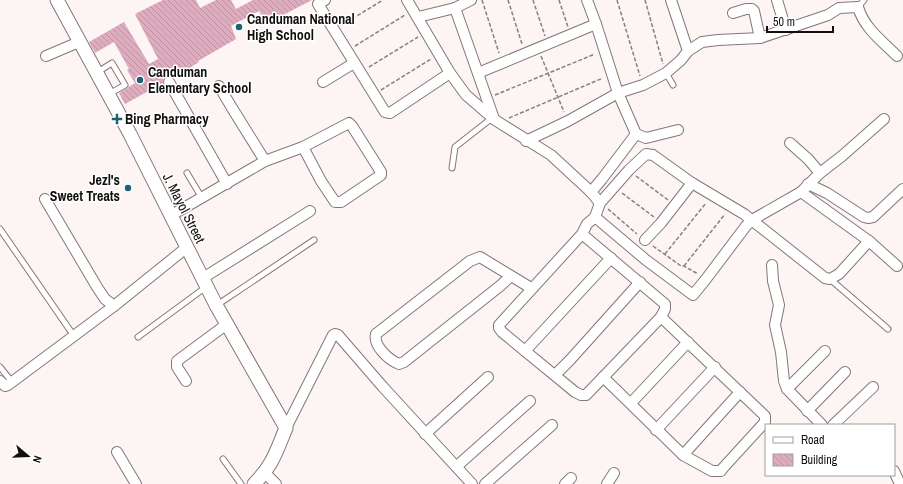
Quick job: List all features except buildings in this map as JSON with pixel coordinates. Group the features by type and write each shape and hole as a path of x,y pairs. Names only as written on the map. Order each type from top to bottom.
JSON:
{"street":[{"name":"J. Mayol Street","path":"57,0 130,134 216,305 286,428"},
{"path":"323,0 318,4 361,72 384,112 390,113 450,73"},
{"path":"407,0 450,73 466,96 495,120 526,141 551,155 591,192 600,203"},
{"path":"416,14 455,8 471,0"},
{"path":"586,0 596,24 618,93 636,134 646,138 678,130"},
{"path":"671,0 688,51"},
{"path":"777,0 786,30"},
{"path":"526,141 568,121 618,93 643,85 666,73 681,60 688,51 702,42 760,38 828,15 838,4 861,3 860,16 866,26 897,56"},
{"path":"455,8 495,120"},
{"path":"733,13 746,9 752,9 754,11 760,38"},
{"path":"478,73 596,24"},
{"path":"46,56 80,42"},
{"path":"323,82 354,63"},
{"path":"169,82 227,184"},
{"path":"220,86 232,108 266,161"},
{"path":"589,225 646,260 693,295 752,220 801,192 820,173 884,119"},
{"path":"170,216 266,161 303,147 349,123 356,132 381,175 341,202 335,202 321,181 303,147"},
{"path":"591,192 636,134"},
{"path":"790,143 808,159 820,173"},
{"path":"589,225 611,258 665,304 665,309 661,317 586,395 581,395 502,332 499,328 499,324 589,225 600,203 629,170 644,156 649,154 692,183 744,214 825,278 830,280 839,274 869,241"},
{"path":"645,240 661,223 692,183"},
{"path":"808,184 827,193 864,217 868,218 874,217 903,189"},
{"path":"801,192 869,241 897,266"},
{"path":"45,199 97,287 105,298 114,306"},
{"path":"205,283 310,210"},
{"path":"0,381 5,386 12,382 114,306 186,248"},
{"path":"511,276 404,362 398,364 393,361 378,345 375,339 376,334 470,261 480,257 531,288"},
{"path":"525,351 611,258"},
{"path":"772,265 780,305 775,325 781,352 784,381 787,389 821,424"},
{"path":"554,375 570,360 640,282"},
{"path":"603,377 683,455 712,471 720,470 748,441 766,419 765,416 661,317"},
{"path":"186,381 177,366 177,361 227,324"},
{"path":"254,484 265,473 274,458 286,428 335,334 338,335 425,434 457,466 472,484"},
{"path":"631,403 688,342"},
{"path":"787,389 825,351"},
{"path":"656,430 715,367"},
{"path":"807,411 845,372"},
{"path":"425,434 488,377"},
{"path":"834,424 873,387"},
{"path":"683,455 740,392"},
{"path":"457,466 530,401"},
{"path":"485,484 552,425"},
{"path":"117,452 136,484"},
{"path":"265,473 276,484"},
{"path":"895,473 900,484"},
{"path":"608,484 614,474"}],"lane":[{"path":"96,73 112,63 125,85 108,94"},
{"path":"666,73 673,85"},
{"path":"452,168 456,147 495,120"},
{"path":"187,173 202,198"},
{"path":"0,229 74,336"},
{"path":"216,305 314,240"},
{"path":"830,280 888,329"},
{"path":"138,337 205,283"},
{"path":"0,367 12,382"},
{"path":"223,459 241,484"}],"path":[{"path":"335,30 383,0"},
{"path":"482,0 502,63"},
{"path":"508,0 525,54"},
{"path":"533,0 548,44"},
{"path":"559,0 570,35"},
{"path":"617,0 643,85"},
{"path":"645,0 666,73"},
{"path":"348,51 416,14"},
{"path":"361,72 427,32"},
{"path":"537,49 568,121"},
{"path":"487,99 548,72 604,50"},
{"path":"374,95 439,54"},
{"path":"495,120 558,97 612,74"},
{"path":"629,170 674,205"},
{"path":"614,187 661,223"},
{"path":"665,254 713,195"},
{"path":"684,266 731,206"}],"place":[{"name":"Canduman National High School","path":"239,27"},
{"name":"Canduman Elementary School","path":"140,80"},
{"name":"Bing Pharmacy","path":"117,119"},
{"name":"Jezl's Sweet Treats","path":"128,188"}]}
